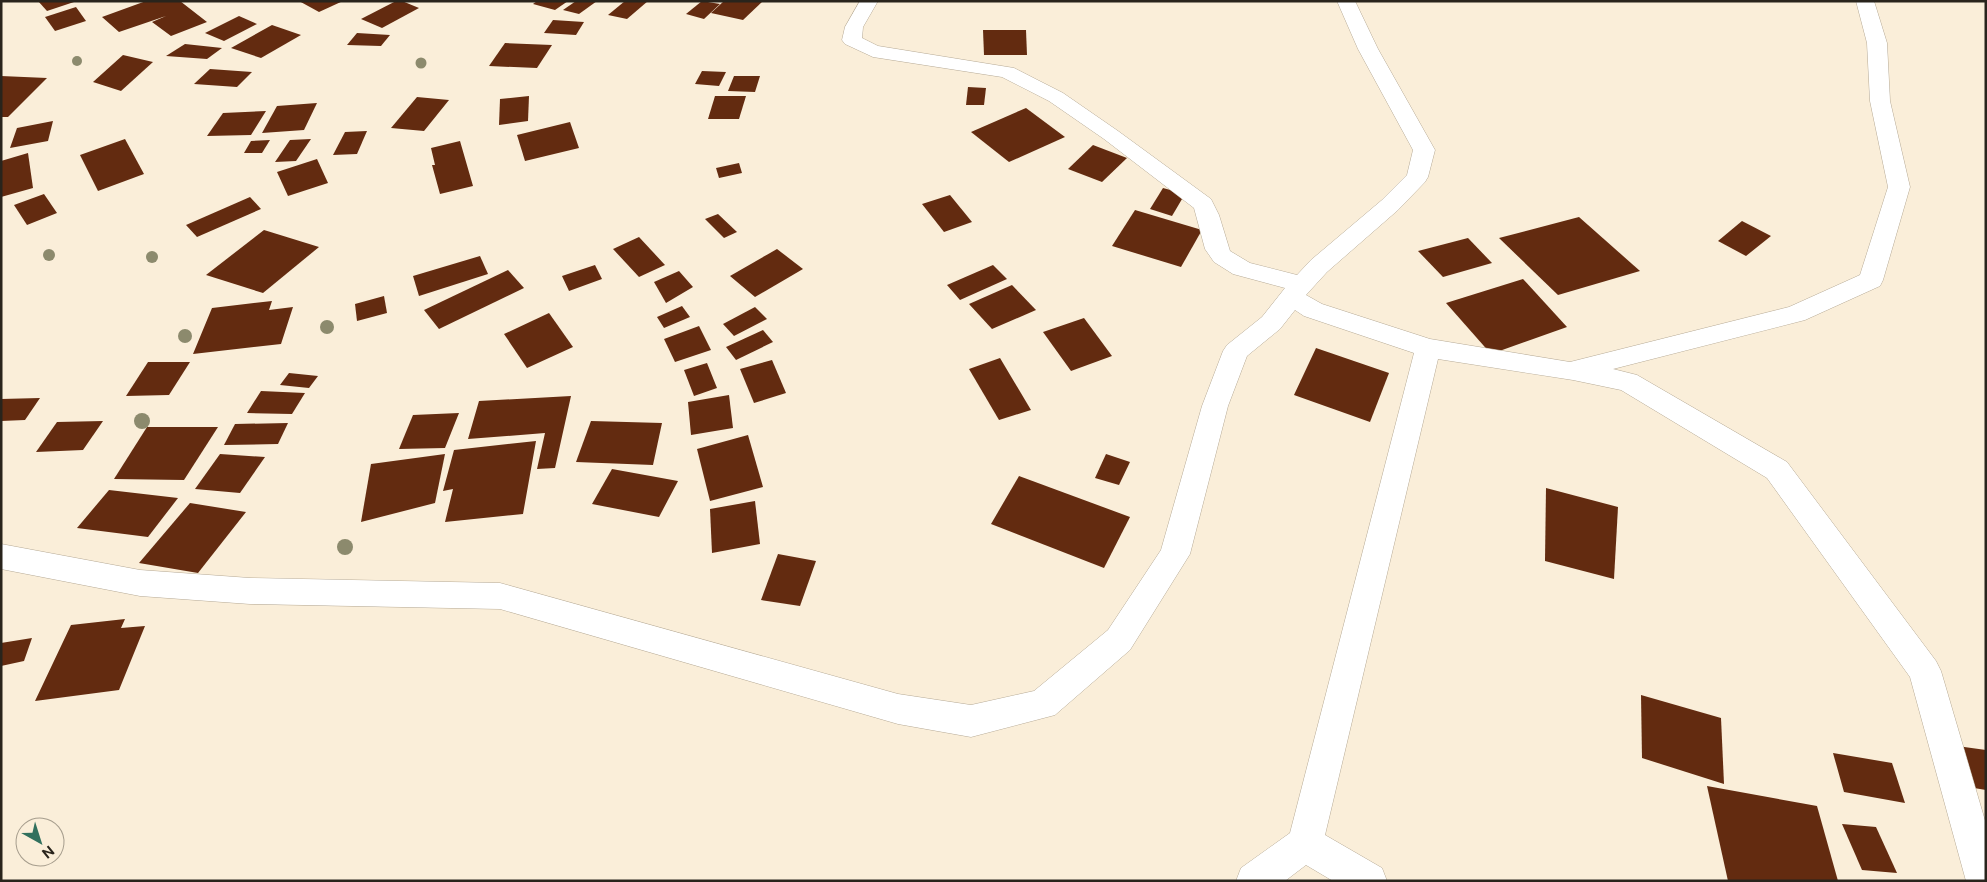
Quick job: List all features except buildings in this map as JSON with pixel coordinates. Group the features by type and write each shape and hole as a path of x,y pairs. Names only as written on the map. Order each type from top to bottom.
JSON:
{"street":[{"path":"869,1 854,27 852,40 872,51 1007,72 1056,97 1111,134 1203,204 1208,213 1217,251 1225,260 1237,267 1296,290 1313,310 1428,348 1628,382 1777,470 1925,671 1984,881"},
{"path":"1,556 150,584 250,591 500,596 898,709 971,722 1043,704 1120,640 1175,554 1215,406 1236,351 1271,323 1296,290 1319,266 1390,204 1417,177 1424,150 1368,49 1346,1"},
{"path":"1570,371 1796,314 1871,280 1899,187 1880,101 1877,43 1865,1"},
{"path":"1254,881 1305,844 1428,348"},
{"path":"1305,844 1369,881"}]}
